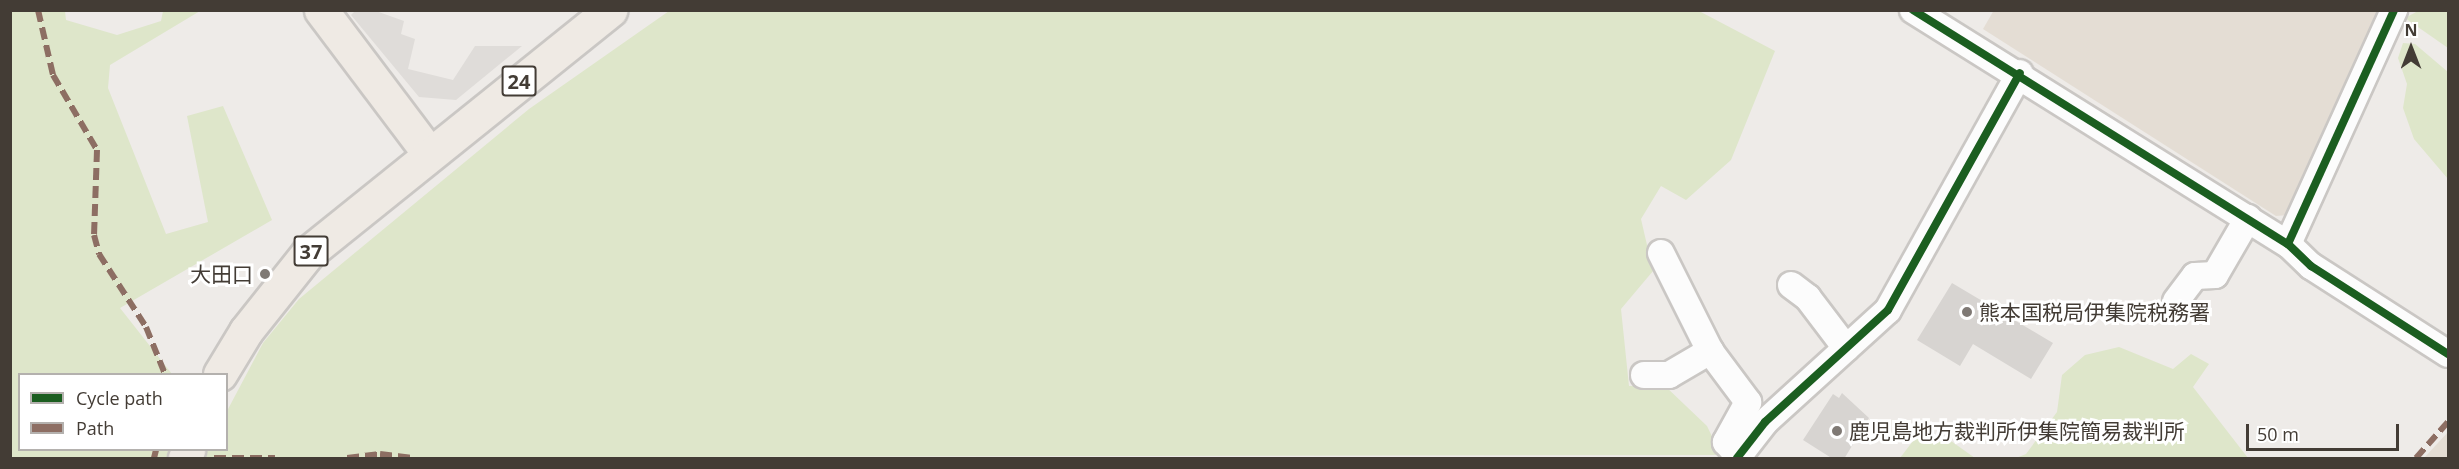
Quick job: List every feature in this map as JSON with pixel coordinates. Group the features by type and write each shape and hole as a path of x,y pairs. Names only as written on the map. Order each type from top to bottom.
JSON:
{"main road":[{"path":"321,10 428,152"},
{"name":"24","path":"428,152 610,10"},
{"name":"37","path":"221,373 246,331 308,253 428,152"}],"street":[{"path":"1913,10 2020,73 2288,244 2311,266 2448,354"},
{"path":"2288,244 2394,10"},
{"path":"1661,254 1710,351 1748,402 1726,442 1738,457 1765,422 1888,310 2020,73"},
{"path":"2176,301 2195,276 2223,280 2248,219"},
{"path":"1791,285 1808,297 1846,348"},
{"path":"1644,375 1669,375 1710,351"}],"shaded area":[{"path":"1994,10 2380,11 2288,215 2276,216 1983,29"},
{"path":"355,11 376,11 404,21 401,34 415,39 408,69 453,80 475,46 522,46 456,100 419,97 351,15"},
{"path":"2448,432 2448,458 2424,458"}],"green space":[{"path":"10,11 65,11 66,20 117,35 161,21 163,11 200,11 110,65 108,88 166,234 208,222 187,116 223,106 272,220 120,308 171,373 18,373 18,451 228,451 228,409 263,343 299,299 529,109 669,11 1699,11 1775,51 1731,160 1686,200 1661,186 1641,219 1653,271 1621,309 1629,386 1664,385 1707,426 1721,455 11,458"},
{"path":"2418,11 2448,11 2448,48 2405,18"},
{"path":"2403,43 2415,44 2448,72 2448,179 2414,139 2403,108 2407,84 2398,58"},
{"path":"2119,347 2173,369 2191,354 2209,364 2193,387 2248,458 2016,458 2026,454 2057,412 2062,375 2085,355"},
{"path":"1916,437 1951,441 1975,458 1900,458"}],"building":[{"name":"熊本国税局伊集院税務署","path":"1952,283 2053,343 2031,379 1973,344 1960,366 1917,340"},
{"path":"1842,393 1869,418 1844,459 1833,459 1803,440 1833,394 1839,398"}],"marked path":[{"path":"38,10 53,75 97,150 94,235 99,254 146,327 165,373"},
{"path":"2416,458 2448,422"},
{"path":"154,458 156,451"},
{"path":"347,458 380,454 411,458"},
{"path":"214,458 275,458"}],"cycle path":[{"path":"1913,10 2288,244 2311,266 2448,354"},
{"path":"2288,244 2394,10"},
{"path":"1737,458 1765,422 1888,310 2020,73"}],"place":[{"name":"大田口","path":"265,274"},
{"name":"熊本国税局伊集院税務署","path":"1967,312"},
{"name":"鹿児島地方裁判所伊集院簡易裁判所","path":"1837,431"}]}
